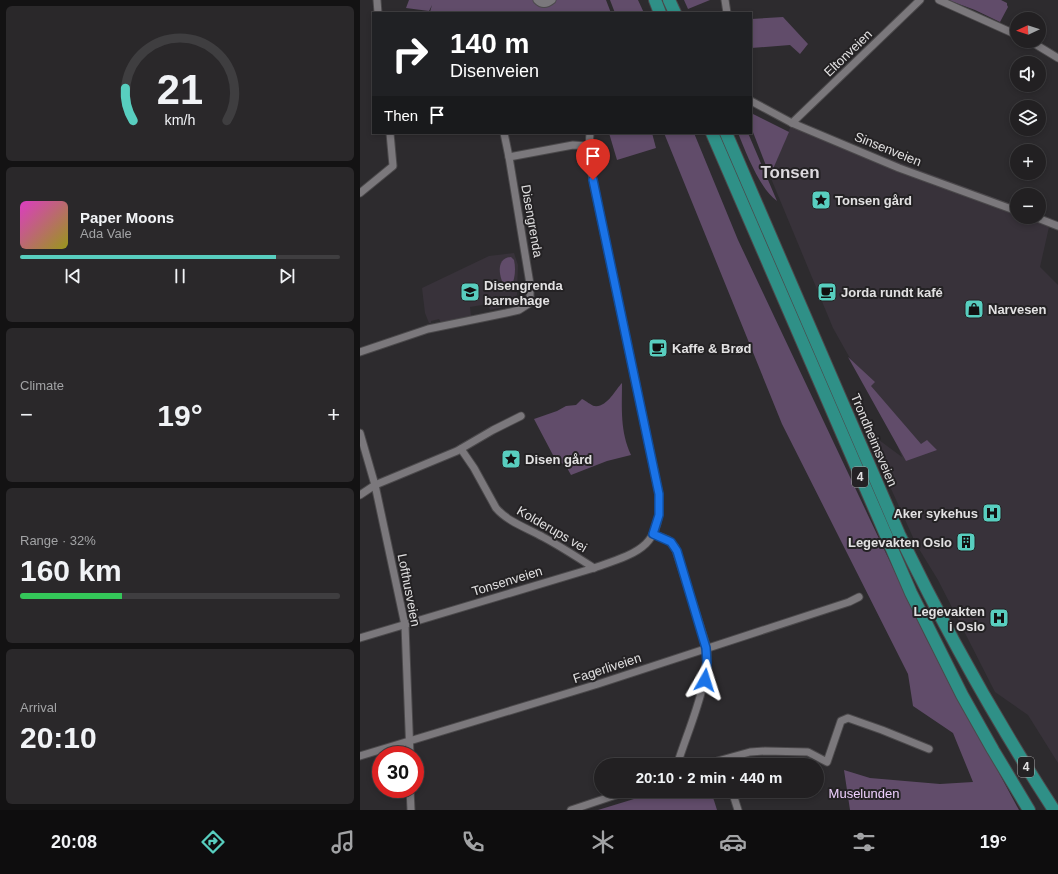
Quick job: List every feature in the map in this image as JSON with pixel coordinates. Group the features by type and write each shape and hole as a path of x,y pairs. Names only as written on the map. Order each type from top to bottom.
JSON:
{"highway":[{"path":"655,0 660,12"},
{"path":"669,0 675,12"},
{"name":"Trondheimsveien","path":"712,134 911,593 962,695 996,756 1029,810"},
{"name":"Trondheimsveien","path":"726,134 899,534 923,586 1010,742 1054,810"}],"street":[{"path":"377,0 378,12"},
{"path":"537,0 543,4 552,0"},
{"path":"725,0 727,12"},
{"name":"Eltonveien","path":"792,123 920,0"},
{"path":"939,0 1010,32"},
{"path":"1042,48 1058,58"},
{"name":"Sinsenveien","path":"752,102 792,123 898,168 1010,208"},
{"path":"360,193 393,166 390,134"},
{"name":"Disengrenda","path":"360,352 428,328 506,313 518,310 530,303 530,284 504,134"},
{"path":"590,134 588,146 589,158 596,198 659,494 659,515 653,534 668,540 675,547 706,648 707,663 705,680 678,758"},
{"path":"509,157 573,145 588,146"},
{"path":"1046,222 1058,226"},
{"path":"360,495 375,485 461,449 492,430 521,416"},
{"name":"Lofthusveien","path":"360,433 375,485 405,625 410,746"},
{"name":"Kolderups vei","path":"461,449 474,468 500,513 594,568"},
{"name":"Tonsenveien","path":"360,638 594,568 628,556 639,550 653,534"},
{"name":"Fagerliveien","path":"360,756 598,684 849,602 859,597"},
{"path":"824,760 828,762 841,721 848,718 929,749"},
{"path":"734,758 750,752 766,751 808,752 820,758"},
{"path":"410,798 411,810"},
{"path":"570,810 607,798"},
{"path":"734,798 738,810"}],"shaded area":[{"name":"Aker sykehus","path":"792,123 1010,203 1010,224 1046,224 1046,216 1051,218 1040,267 1058,285 1058,763 1028,715 995,692 938,580 916,544 883,471 879,440 902,457 893,435 833,328 770,176"},
{"name":"Disengrenda barnehage","path":"514,253 518,265 517,295 507,306 490,310 488,304 470,307 471,316 441,323 439,319 429,323 425,313 422,288 489,256"}],"green space":[{"path":"409,0 606,0 611,12 430,12 432,5 429,11 406,8"},
{"path":"610,0 638,0 644,12 615,12"},
{"path":"684,0 710,0 688,9"},
{"path":"948,0 1001,0 1007,3 1008,7 1000,22 975,10"},
{"path":"783,17 808,44 800,54 790,45 752,48 752,19"},
{"path":"752,114 789,132 770,176 752,130"},
{"path":"609,134 652,134 656,148 617,160"},
{"name":"Muselunden","path":"664,134 694,134 738,240 926,638 1019,810 850,810 844,770 870,778 940,784 973,782 953,733 913,706 908,674 782,424"},
{"path":"738,134 748,134 777,201 765,188 749,160"},
{"path":"511,257 515,263 514,277 511,287 505,287 501,279 500,265 506,258"},
{"path":"848,357 875,382 871,386 921,444 927,440 937,450 906,461"},
{"path":"622,383 623,429 631,455 607,461 571,475 566,466 554,457 534,419 557,411 566,406 576,405 582,399 594,406 599,406 610,398"},
{"path":"637,798 713,798 717,810 598,810"}],"place":[{"name":"Tonsen gård","path":"821,200"},
{"name":"Disengrenda barnehage","path":"470,292"},
{"name":"Jorda rundt kafé","path":"827,292"},
{"name":"Narvesen","path":"974,309"},
{"name":"Kaffe & Brød","path":"658,348"},
{"name":"Disen gård","path":"511,459"},
{"name":"Aker sykehus","path":"992,513"},
{"name":"Legevakten Oslo","path":"966,542"},
{"name":"Legevakten i Oslo","path":"999,618"}],"district":[{"name":"Tonsen","path":"790,172"}],"route":[{"path":"593,180 659,494 659,515 653,534 671,542 677,551 706,648 707,663 705,680"}]}
